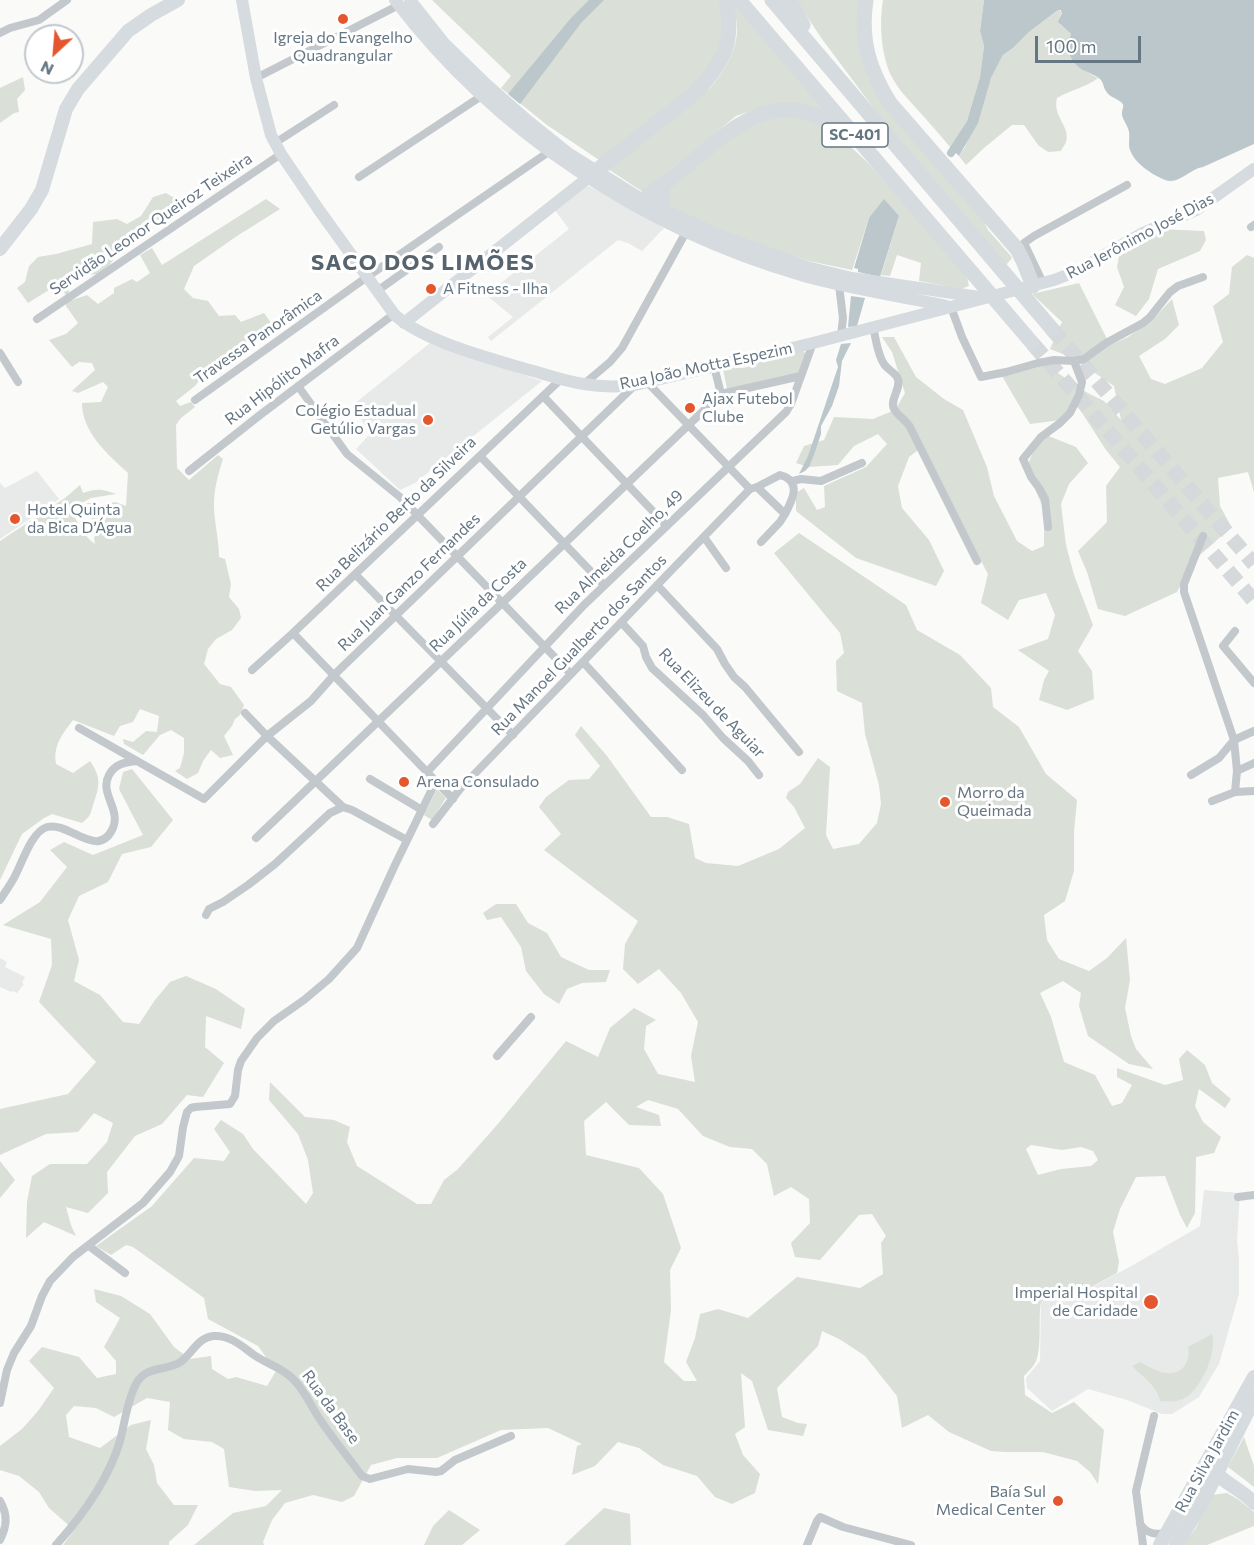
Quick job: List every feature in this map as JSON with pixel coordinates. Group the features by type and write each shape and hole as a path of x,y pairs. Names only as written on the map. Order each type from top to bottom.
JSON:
{"highway":[{"path":"592,175 696,92 709,78 722,59 728,44 730,27 726,0"},
{"name":"SC-401","path":"739,0 1033,344"},
{"name":"SC-401","path":"772,0 1052,329"},
{"path":"789,0 817,52"},
{"path":"866,0 864,33 867,51 881,88 890,103 1022,252 1032,286"},
{"path":"638,202 663,186 744,121 777,111 794,110 809,113 852,132"},
{"path":"662,210 663,186"}],"main road":[{"path":"0,249 37,200 46,178 66,109 78,89 128,31 178,0"},
{"name":"Rua João Motta Espezim","path":"242,0 267,124 278,149 394,314 404,323 425,334 509,364 561,379 610,387 641,383 813,343 951,307"},
{"path":"401,2 483,95 550,151 686,232 852,278 987,298"},
{"path":"430,34 444,42 479,77 592,175"},
{"name":"Rua Jerônimo José Dias","path":"951,307 1075,272 1137,237 1187,214 1221,194 1254,170"},
{"path":"404,323 592,175"},
{"path":"638,202 662,210 724,243 780,268 839,285 951,307 954,300 952,293"},
{"name":"Rua Silva Jardim","path":"1166,1541 1254,1377"},
{"name":"Rua Silva Jardim","path":"1176,1545 1207,1492 1254,1399"},
{"path":"1208,1459 1215,1473 1253,1501"},
{"path":"1207,1492 1234,1486"},
{"path":"1166,1541 1176,1545"}],"street":[{"path":"0,33 39,20 68,0"},
{"path":"256,78 401,2"},
{"path":"359,177 483,95"},
{"name":"Servidão Leonor Queiroz Teixeira","path":"37,319 278,149 334,105"},
{"name":"Travessa Panorâmica","path":"195,400 550,151"},
{"path":"1022,252 1034,236 1127,185"},
{"path":"584,384 610,362 622,348 686,232"},
{"path":"377,291 439,247"},
{"path":"951,307 981,377 1054,360 1084,359 1106,343 1143,323 1178,286 1203,277"},
{"path":"839,285 843,318 841,336"},
{"name":"Rua Hipólito Mafra","path":"189,471 394,314"},
{"path":"873,327 881,359 897,376 899,385 893,404 894,409 910,426 977,561"},
{"name":"Rua Almeida Coelho, 49","path":"427,772 604,585 789,409 813,343"},
{"path":"0,353 18,382"},
{"path":"1048,527 1045,499 1023,459 1041,437 1060,423 1070,412 1079,396 1082,382 1074,361"},
{"path":"714,366 721,394 801,376"},
{"name":"Rua Belizário Berto da Silveira","path":"252,670 561,379"},
{"path":"641,383 689,425 729,467 785,514"},
{"name":"Rua Juan Ganzo Fernandes","path":"137,760 204,799 267,736 311,701 334,675 519,496 641,383"},
{"path":"298,386 347,454 418,515 571,674"},
{"name":"Rua Júlia da Costa","path":"256,838 721,394"},
{"path":"543,396 667,526"},
{"path":"480,456 604,585"},
{"path":"754,488 780,475 793,481 801,479 821,481 862,463"},
{"path":"761,542 790,506 793,481"},
{"name":"Rua Manoel Gualberto dos Santos","path":"433,824 453,798 571,674 754,488"},
{"path":"1203,536 1184,584 1184,592 1234,740 1237,771 1235,792"},
{"path":"704,537 726,568"},
{"path":"356,574 513,735"},
{"path":"657,585 717,649 734,677 800,752"},
{"name":"Rua Elizeu de Aguiar","path":"622,623 643,646 652,668 703,715 759,775"},
{"path":"1235,631 1223,646 1254,682"},
{"path":"293,633 453,798"},
{"path":"583,662 682,770"},
{"path":"245,713 343,807 407,840"},
{"path":"79,728 137,760"},
{"path":"1191,775 1219,758 1234,740 1254,730"},
{"path":"0,900 33,840 46,827 53,826 91,841 97,842 105,839 115,819 107,791 106,783 109,775 115,767 137,760"},
{"path":"1237,771 1254,763"},
{"path":"370,779 420,812"},
{"path":"0,1403 7,1370 14,1353 31,1326 46,1289 63,1266 143,1203 170,1172 179,1156 183,1127 191,1108 230,1104 235,1096 241,1061 257,1038 274,1021 330,980 357,948 436,781"},
{"path":"1212,801 1235,792 1254,791"},
{"path":"206,915 209,909 248,885 275,864 330,813 343,807"},
{"path":"497,1056 531,1017"},
{"path":"1238,1197 1254,1195"},
{"path":"89,1246 125,1273"},
{"name":"Rua da Base","path":"56,1545 93,1498 104,1478 120,1442 132,1391 140,1377 147,1371 169,1368 177,1364 184,1360 196,1345 214,1336 226,1337 291,1377 298,1384 320,1420 362,1476 366,1478 370,1479 408,1469 441,1471 455,1460 511,1436"},
{"path":"1154,1416 1136,1491 1142,1542 1155,1545"},
{"path":"0,1501 6,1519 6,1527 0,1540"},
{"path":"807,1545 820,1517 843,1527 911,1545"},
{"path":"1139,1521 1147,1531 1166,1541"}],"shaded area":[{"path":"432,0 721,0 723,47 698,85 602,162 547,125 501,88 511,76"},
{"path":"589,0 604,0 581,23 520,104 508,94 571,18"},
{"path":"796,0 862,0 863,56 981,216 988,230 1010,255 1012,258 1006,265 875,110"},
{"path":"883,0 984,0 980,31 984,46 980,77 967,121 950,147 901,91 889,71 882,40"},
{"path":"984,0 1254,0 1254,144 1198,168 1179,179 1165,180 1150,172 1132,155 1129,146 1129,132 1122,115 1122,103 1107,93 1100,79 1083,70 1072,59 1069,50 1071,34 1058,22 1062,13 1058,10 1003,55 991,78 978,123 959,156 950,147 967,121 980,77 984,46 980,31"},
{"path":"732,3 831,116 759,108 736,116 643,192 608,169 715,82 729,60 737,35"},
{"path":"1058,10 1062,11 1060,24 1071,34 1069,49 1071,56 1085,71 1098,78 1057,98 1057,110 1067,137 1061,151 1048,152 1038,145 1024,125 1012,125 966,165 959,156 965,147 991,78 1003,55"},
{"path":"23,77 25,90 17,99 19,112 0,123 0,88"},
{"path":"787,113 829,126 869,164 966,272 969,286 961,289 919,281 921,263 897,255 890,276 881,275 899,216 869,218 852,270 809,261 730,235 669,207 667,185 738,129"},
{"path":"587,185 664,228 642,251 618,240 491,341 488,337 513,317 486,295 569,229 554,209"},
{"path":"166,193 176,199 168,214 159,220 151,218 113,249 117,255 103,274 71,274 68,299 72,300 87,295 98,304 114,293 114,288 132,279 137,282 150,273 140,255 152,248 162,265 266,199 280,209 194,266 184,289 193,298 208,301 219,316 235,315 241,322 264,313 272,324 256,336 252,343 217,362 212,371 203,376 195,386 176,401 180,406 191,402 195,407 176,425 177,468 189,480 218,455 223,459 214,499 219,557 225,559 231,584 229,597 239,609 241,618 232,630 216,639 208,649 204,664 220,684 231,687 244,705 240,715 224,736 233,755 220,758 211,750 198,773 187,779 175,771 180,768 184,753 184,738 171,730 160,735 143,755 124,744 123,739 133,742 146,731 157,732 159,716 140,709 133,722 120,726 114,736 73,720 57,746 56,764 73,773 90,761 98,781 90,814 82,823 52,814 22,834 0,880 0,541 65,498 80,485 83,493 100,490 116,494 91,498 78,505 73,515 85,535 95,544 94,538 97,532 87,503 95,503 103,512 105,505 115,502 126,506 128,473 112,459 91,433 83,414 82,403 101,402 108,387 103,382 78,393 72,391 95,370 92,363 79,362 72,367 49,340 66,334 78,323 66,306 66,296 60,283 28,303 17,288 25,282 29,266 38,257 92,244 93,222 117,219 127,224 141,216 153,197"},
{"path":"884,199 899,216 880,277 858,272 858,269 854,268 869,218"},
{"path":"1158,229 1204,231 1206,240 1200,251 1158,269 1149,299 1136,316 1115,305 1124,287 1117,267 1120,251"},
{"path":"1247,255 1254,258 1254,492 1248,472 1218,478 1220,506 1231,526 1194,560 1177,592 1125,616 1098,609 1078,551 1107,522 1106,486 1120,467 1106,450 1077,405 1061,420 1030,424 1002,376 1042,366 1049,367 1086,392 1104,401 1121,420 1114,386 1073,358 1050,349 1062,322 1032,294 1079,283 1110,345 1128,337 1152,320 1172,299 1179,325 1165,339 1139,356 1151,379 1165,384 1202,368 1223,342 1213,306 1229,294 1232,267"},
{"path":"851,296 865,298 857,326 848,327"},
{"path":"882,337 894,337 916,377 944,399 963,410 987,467 994,496 1017,541 1032,551 1044,546 1044,510 1026,468 1035,448 1046,435 1076,447 1088,463 1069,484 1061,504 1066,545 1074,575 1093,625 1078,651 1092,671 1094,699 1067,710 1039,700 1049,671 1018,650 1048,639 1055,615 1046,593 1019,600 1008,620 981,603 988,574 921,448 909,457 898,486 902,508 929,540 944,571 936,586 856,558 796,511 796,493 804,488 817,510 825,507 824,486 866,467 887,444 878,434 854,446 838,465 809,467 796,463 804,446 824,440 834,417 873,419 895,410 905,393 892,352"},
{"name":"Colégio Estadual Getúlio Vargas","path":"430,343 542,381 415,483 400,490 356,449 369,435 354,404"},
{"path":"851,343 842,361 839,386 832,406 821,426 815,452 809,467 799,474 808,456 838,367 836,360 841,344"},
{"path":"802,350 806,354 798,374 727,389 723,369 743,368 758,361"},
{"name":"Hotel Quinta da Bica D’Água","path":"37,471 59,499 0,539 0,483 5,488"},
{"path":"799,533 906,605 917,630 960,655 991,688 993,707 1019,727 1046,774 1077,800 1074,871 1065,901 1044,915 1047,940 1059,959 1089,971 1107,958 1126,938 1130,980 1125,1008 1136,1049 1153,1069 1129,1064 1088,1036 1079,1006 1081,993 1063,981 1040,993 1051,1017 1064,1062 1095,1075 1112,1106 1122,1103 1132,1085 1117,1077 1117,1068 1165,1085 1183,1080 1179,1059 1187,1050 1205,1065 1212,1083 1231,1099 1225,1108 1199,1089 1195,1106 1203,1122 1221,1137 1214,1153 1196,1157 1195,1213 1187,1228 1165,1176 1136,1177 1120,1209 1113,1232 1119,1262 1117,1273 1065,1301 1060,1289 1041,1302 1038,1355 1034,1365 1024,1376 1025,1395 1052,1413 1074,1402 1104,1430 1098,1484 1090,1472 1077,1461 1043,1452 991,1451 949,1432 928,1415 902,1428 897,1396 865,1356 822,1331 818,1346 777,1388 782,1417 807,1424 803,1436 768,1430 752,1381 741,1373 745,1427 735,1434 743,1455 760,1474 755,1493 732,1504 715,1497 697,1476 663,1465 639,1448 618,1442 595,1466 572,1475 577,1446 582,1444 548,1428 501,1430 437,1458 397,1458 371,1465 354,1496 342,1502 313,1495 285,1503 272,1520 263,1542 264,1545 194,1545 233,1513 266,1506 282,1490 255,1491 229,1487 224,1449 212,1442 184,1439 168,1430 170,1402 147,1398 114,1417 96,1408 74,1406 66,1415 69,1437 100,1448 131,1425 151,1420 146,1449 154,1465 157,1483 174,1505 198,1505 188,1525 169,1542 169,1545 63,1545 74,1530 49,1508 39,1492 19,1476 0,1470 0,1446 22,1429 54,1388 29,1361 42,1347 79,1357 97,1378 116,1374 116,1361 104,1347 120,1318 96,1302 94,1289 121,1296 150,1314 174,1347 190,1359 211,1356 212,1369 228,1379 236,1377 267,1386 276,1371 258,1346 208,1319 204,1298 133,1247 126,1245 111,1255 96,1246 152,1206 194,1158 224,1161 230,1152 214,1129 221,1120 243,1134 253,1149 306,1204 313,1193 308,1160 298,1134 269,1100 270,1082 305,1117 334,1120 350,1127 347,1142 357,1166 417,1204 431,1204 444,1180 458,1169 497,1125 566,1041 598,1057 610,1028 634,1008 656,1020 646,1026 644,1049 658,1074 695,1082 691,1056 698,1022 681,993 659,969 638,984 623,969 625,944 638,921 544,850 561,834 539,807 546,797 569,780 589,779 600,766 575,735 581,726 607,756 651,817 667,817 689,824 695,858 706,863 738,866 779,849 805,828 794,807 786,798 788,792 800,784 818,758 830,767 826,835 833,849 859,844 877,823 881,804 879,785 865,734 862,703 837,691 836,661 844,653 840,633 774,553","holes":["648,1100 678,1109 703,1136 730,1147 752,1149 767,1164 774,1196 791,1187 809,1199 810,1223 791,1243 795,1257 820,1260 859,1215 872,1214 886,1236 881,1243 883,1274 860,1288 797,1277 748,1318 718,1309 700,1314 695,1338 686,1362 697,1381 684,1381 664,1362 671,1310 670,1270 681,1248 663,1194 639,1168 586,1155 584,1121 606,1102 629,1125 661,1126 659,1115 636,1107","1031,1145 1062,1150 1081,1147 1093,1151 1098,1160 1091,1166 1061,1169 1038,1175 1026,1149"]},
{"path":"132,769 173,820 151,847 122,854 108,882 79,896 68,920 79,960 74,981 100,995 123,1022 139,1024 170,982 186,976 216,989 245,1009 241,1029 206,1016 205,1047 224,1063 203,1097 187,1095 162,1124 135,1136 107,1172 108,1193 88,1213 66,1207 76,1236 44,1222 26,1238 27,1202 32,1176 50,1164 87,1164 107,1142 113,1123 94,1113 78,1132 46,1134 0,1155 0,1109 68,1094 96,1062 39,1002 52,965 51,939 3,925 40,902 67,867 50,850 64,842 93,855 143,835 119,789 123,772"},
{"path":"437,789 446,798 432,820 424,815"},
{"path":"496,904 516,904 528,923 547,933 561,957 589,970 610,970 606,982 582,983 567,989 559,1004 544,994 526,971 521,947 501,917 487,920 483,913"},
{"path":"0,958 7,962 5,967 25,977 22,983 24,984 17,993 0,987"},
{"path":"0,1161 15,1180 0,1198"},
{"name":"Imperial Hospital de Caridade","path":"1204,1190 1240,1193 1237,1240 1239,1294 1219,1364 1199,1397 1172,1414 1162,1414 1127,1400 1088,1389 1052,1411 1027,1388 1026,1378 1040,1361 1041,1302 1059,1292 1064,1302 1200,1226"},
{"path":"1212,1334 1211,1358 1204,1376 1194,1391 1182,1399 1160,1401 1153,1387 1132,1366 1140,1362 1160,1372 1177,1372 1187,1362 1188,1347"},
{"path":"1244,1437 1254,1466 1254,1487 1228,1467"},
{"path":"1207,1470 1210,1477 1174,1537 1169,1539"},
{"path":"1227,1493 1254,1512 1254,1526 1207,1545 1183,1545 1196,1528 1211,1495"},
{"path":"604,1508 630,1514 631,1545 564,1545"},
{"path":"449,1510 480,1530 462,1545 424,1545 433,1526"}],"tunnel":[{"path":"1052,329 1254,564"},
{"path":"1033,344 1254,601"}],"place":[{"name":"Igreja do Evangelho Quadrangular","path":"343,19"},
{"name":"A Fitness - Ilha","path":"431,289"},
{"name":"Ajax Futebol Clube","path":"690,408"},
{"name":"Colégio Estadual Getúlio Vargas","path":"428,420"},
{"name":"Hotel Quinta da Bica D’Água","path":"15,519"},
{"name":"Arena Consulado","path":"404,782"},
{"name":"Morro da Queimada","path":"945,802"},
{"name":"Imperial Hospital de Caridade","path":"1151,1302"},
{"name":"Baía Sul Medical Center","path":"1058,1501"}],"district":[{"name":"SACO DOS LIMÕES","path":"423,263"}]}
